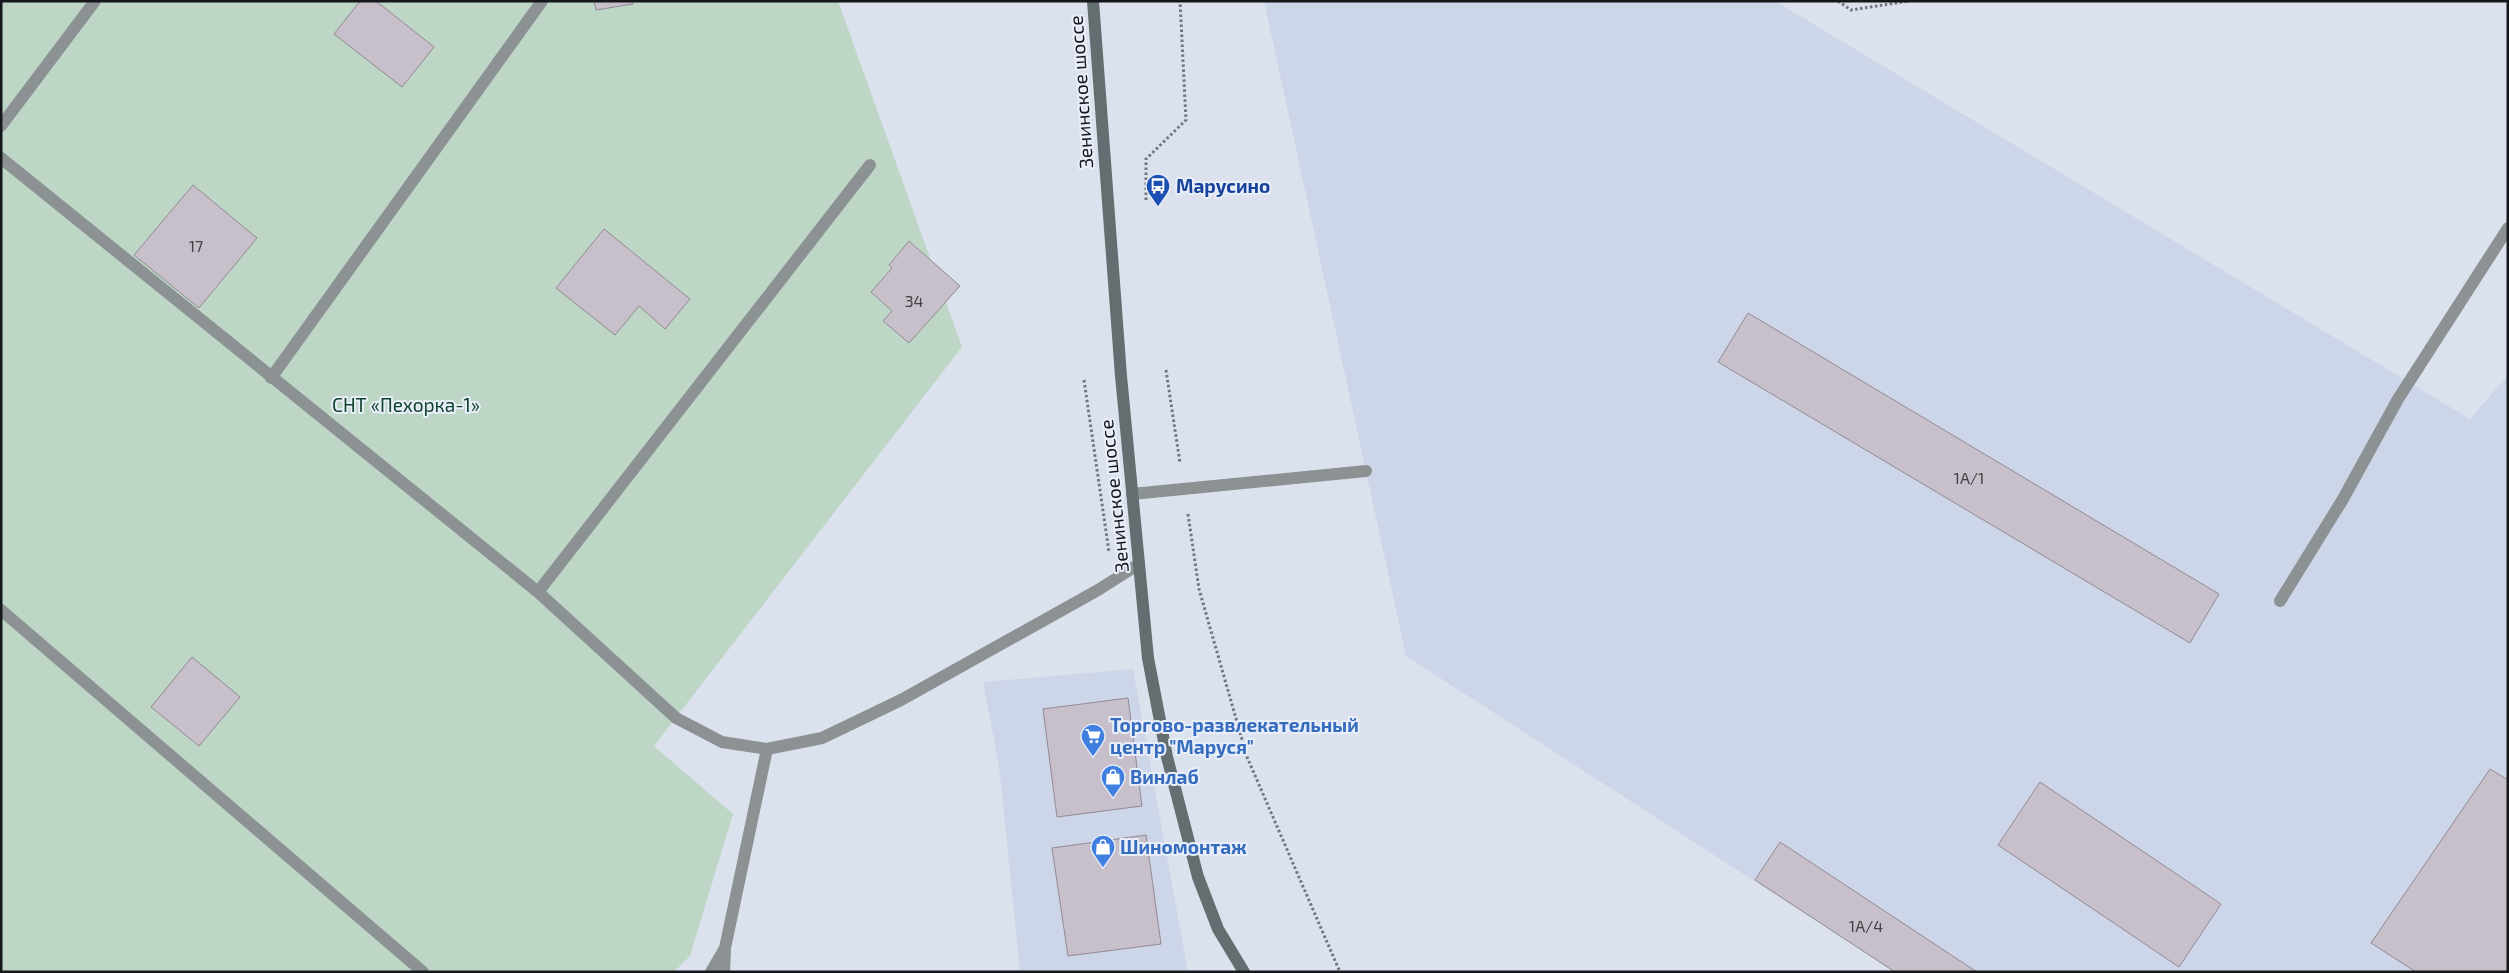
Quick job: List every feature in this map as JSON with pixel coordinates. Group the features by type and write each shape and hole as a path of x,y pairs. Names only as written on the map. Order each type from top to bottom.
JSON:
{"main road":[{"name":"Зенинское шоссе","path":"1094,1 1121,376 1148,658 1167,757 1198,877 1218,929 1244,972"}],"street":[{"path":"1,126 95,1"},
{"path":"271,378 542,1"},
{"path":"1,158 538,592 676,718 722,742 768,749 822,738 901,700 1139,564"},
{"path":"538,592 870,166"},
{"path":"2280,601 2342,499 2398,399 2508,228"},
{"path":"1132,494 1366,471"},
{"path":"1,610 423,972"},
{"path":"724,972 725,948 768,749"},
{"path":"711,972 725,948"}],"path":[{"path":"1146,200 1146,159 1186,120 1180,1"},
{"path":"1838,1 1851,10 1909,1"},
{"path":"1166,370 1199,589 1247,757 1340,972"},
{"path":"1084,380 1113,580"}],"shaded area":[{"path":"1264,1 1775,1 2470,419 2508,375 2508,972 1895,972 1406,656"},
{"path":"1133,669 1188,972 1020,972 999,766 983,682"}],"green space":[{"name":"СНТ «Пехорка-1»","path":"1,1 838,1 962,347 654,746 733,814 690,956 674,972 1,972"}],"building":[{"path":"360,1 376,1 434,47 402,87 334,34"},
{"path":"594,1 632,1 633,4 596,10"},
{"path":"193,185 257,238 199,308 134,255"},
{"path":"604,229 690,299 665,329 639,306 615,335 556,288"},
{"path":"909,241 960,286 909,343 883,321 892,311 871,292 892,268 889,265"},
{"path":"1748,313 2219,594 2190,643 1718,362"},
{"path":"192,657 240,697 199,746 151,707"},
{"name":"Торгово-развлекательный центр \"Маруся\"","path":"1128,698 1142,806 1057,817 1043,709"},
{"path":"2490,769 2508,780 2508,972 2416,972 2371,943"},
{"path":"2040,782 2221,904 2179,967 1998,845"},
{"path":"1146,835 1161,944 1068,956 1052,848"},
{"path":"1780,842 1977,972 1895,972 1755,880"}],"place":[{"name":"Марусино","path":"1158,207"},
{"name":"Торгово-развлекательный центр \"Маруся\"","path":"1093,757"},
{"name":"Винлаб","path":"1113,798"},
{"name":"Шиномонтаж","path":"1103,868"}]}
